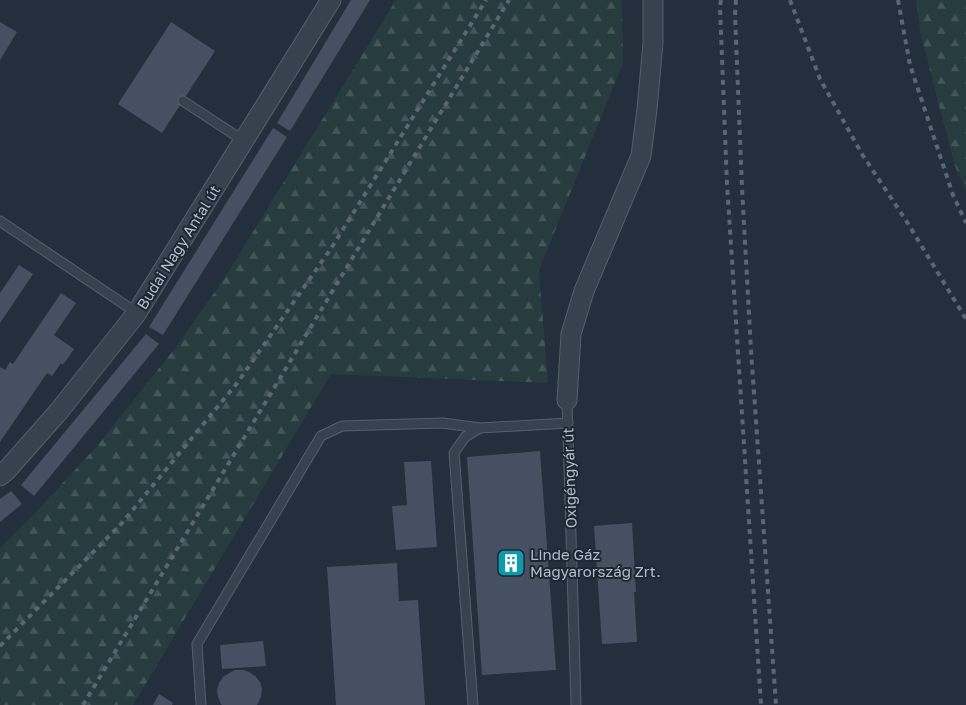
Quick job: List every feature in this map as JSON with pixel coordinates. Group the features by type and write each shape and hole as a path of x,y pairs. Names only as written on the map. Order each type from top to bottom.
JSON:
{"street":[{"path":"567,400 571,334 576,317 584,291 641,156 653,43 653,0"},
{"name":"Budai Nagy Antal út","path":"0,476 59,410 137,314 244,141 326,3"}],"lane":[{"path":"182,101 244,141"},
{"path":"0,221 137,314"},
{"name":"Oxigéngyár út","path":"567,400 576,705"},
{"path":"201,705 197,644 321,436 342,426 443,423 480,428 568,423"},
{"path":"474,705 454,453 465,437 480,428"}],"green space":[{"path":"396,0 622,0 623,63 539,270 548,383 331,374 133,705 0,705 0,548 97,446 176,347 224,279"},
{"path":"916,0 966,0 966,191 955,166 921,36"}],"building":[{"path":"351,0 370,0 290,131 277,123"},
{"path":"0,22 17,32 0,60"},
{"path":"171,22 215,51 162,133 118,104"},
{"path":"273,128 287,137 163,335 149,327"},
{"path":"19,265 33,274 0,323 0,293"},
{"path":"61,293 76,303 54,335 74,349 63,365 61,363 52,376 47,373 0,442 0,367 5,370 10,362 13,364"},
{"path":"146,334 159,344 34,496 21,485"},
{"name":"Linde Gáz Magyarország Zrt.","path":"540,451 556,670 482,675 467,457"},
{"path":"431,461 437,547 396,550 392,506 407,505 404,462"},
{"path":"11,491 22,504 0,522 0,499"},
{"path":"632,523 637,642 602,644 594,526"},
{"path":"397,563 399,601 418,600 425,705 336,705 327,567"},
{"path":"263,641 266,666 222,669 220,645"},
{"path":"235,670 249,672 260,682 262,689 261,697 257,705 221,704 217,690 219,683 223,677"},
{"path":"159,694 173,703 172,705 153,705"}],"railway":[{"path":"0,646 122,523 238,382 332,247 486,0"},
{"path":"83,705 509,0"},
{"path":"721,0 727,184 761,705"},
{"path":"736,0 742,188 751,350 776,705"},
{"path":"790,0 820,79 862,154 907,222 966,319"},
{"path":"898,0 910,65 953,195 966,223"}],"place":[{"name":"Linde Gáz Magyarország Zrt.","path":"511,563"}]}
